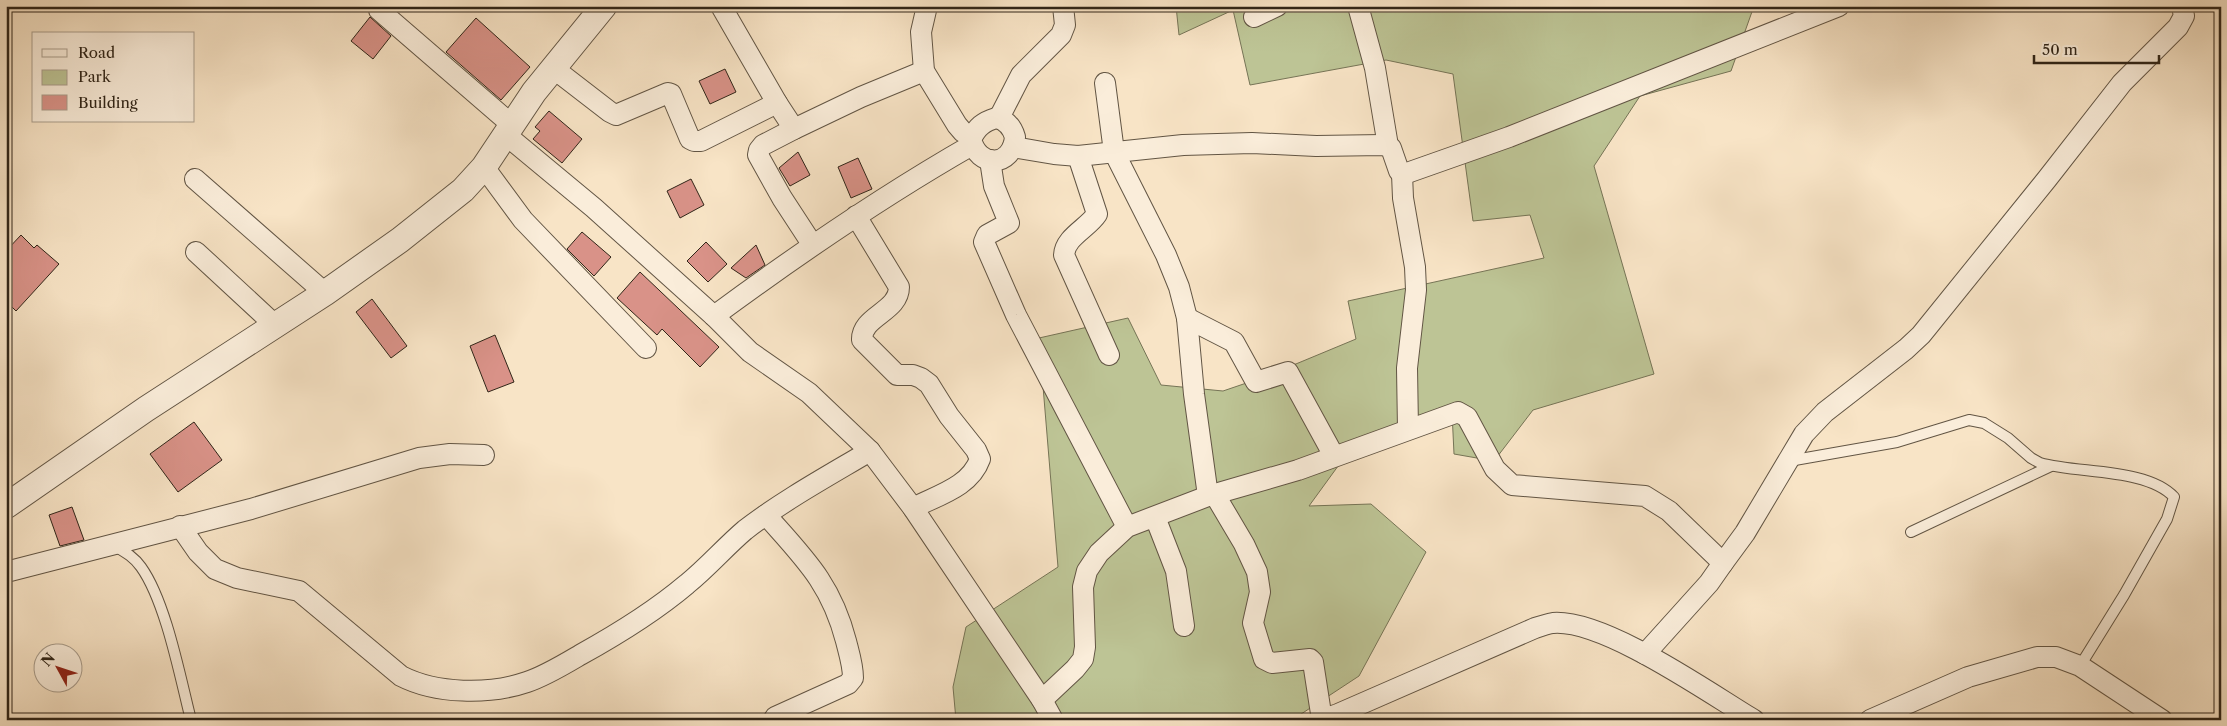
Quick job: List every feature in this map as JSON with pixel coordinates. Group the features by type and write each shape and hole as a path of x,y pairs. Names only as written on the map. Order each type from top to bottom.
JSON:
{"street":[{"path":"6,506 146,409 324,293 400,240 462,190 484,167 554,68 604,6"},
{"path":"721,6 794,129"},
{"path":"927,6 921,32 924,71 958,125 972,141 977,152 990,160 1002,158 1013,147 1015,137 1013,131 999,118"},
{"path":"999,118 1021,75 1062,35 1065,25 1063,6"},
{"path":"1254,17 1277,6"},
{"path":"1358,6 1374,68 1388,146 1402,174 1415,266 1416,290 1407,368 1408,429"},
{"path":"1402,174 1509,137 1839,6"},
{"path":"379,10 714,316 750,352 809,393 870,451 913,508 1054,720"},
{"path":"1645,654 1709,583 1724,563 1745,533 1804,434 1825,412 1906,349 1921,335 2047,179 2122,82 2178,27 2187,10"},
{"path":"554,68 616,115 668,93 671,94 690,139 694,141 700,141 777,103"},
{"path":"812,244 782,198 758,154 759,150 763,145 794,129 924,71"},
{"path":"1105,83 1114,152 1166,255 1179,288 1187,318 1194,394 1211,495 1244,544 1257,572 1260,592 1254,623 1264,659 1272,663 1310,659 1313,662 1321,720 1535,628 1554,623 1579,626 1645,654 1754,720"},
{"path":"714,316 812,244 972,141 976,128 985,121 999,118"},
{"path":"1013,147 1078,156 1183,145 1252,143 1316,146 1388,146"},
{"path":"1078,156 1096,214 1092,221 1068,243 1064,255 1109,355"},
{"path":"990,160 994,186 1009,222 988,235 984,242 1016,315 1127,527"},
{"path":"484,167 523,220 646,348"},
{"path":"195,179 324,293"},
{"path":"856,216 899,288 899,294 895,302 865,327 861,333 862,340 897,375 912,375 922,378 929,384 942,406 980,458 976,471 969,479 913,508"},
{"path":"196,252 274,325"},
{"path":"1187,318 1234,342 1256,382 1288,372 1334,456"},
{"path":"1042,700 1075,669 1083,658 1085,622 1082,598 1087,570 1099,553 1127,527 1211,495 1334,456 1452,413 1462,412 1467,417 1495,469 1512,485 1645,496 1660,504 1675,516 1724,563"},
{"path":"180,526 198,552 215,569 237,578 299,591 401,676 416,684 457,690 503,688 526,682 605,641 665,603 725,548 766,515 870,451"},
{"path":"6,572 251,509 420,458 450,454 484,456"},
{"path":"766,515 806,560 830,595 840,619 853,668 853,678 848,684 775,717"},
{"path":"1155,517 1176,571 1184,626"},
{"path":"1870,720 1968,677 2036,657 2056,657 2080,666 2162,720"}],"lane":[{"path":"1788,462 1897,442 1969,420 1984,423 2008,438 2031,458 2051,466 2134,477 2166,488 2174,497 2167,519 2124,595 2080,666"},
{"path":"1911,532 2051,466"},
{"path":"112,544 131,556 153,590 165,624 191,720"}],"green space":[{"path":"1176,6 1754,6 1731,71 1640,96 1594,166 1654,374 1533,410 1494,461 1454,454 1452,412 1341,462 1309,506 1371,504 1426,552 1359,676 1292,720 956,720 953,687 966,627 1058,567 1039,338 1128,318 1161,385 1223,391 1267,376 1356,339 1348,301 1544,258 1530,215 1473,221 1453,74 1386,60 1250,85 1233,10 1179,35"}],"building":[{"path":"370,17 391,36 373,59 351,41"},
{"path":"476,18 530,67 501,100 446,52"},
{"path":"725,69 736,92 710,104 699,81"},
{"path":"549,111 582,139 562,163 533,139 540,131 535,127"},
{"path":"798,152 810,175 790,186 779,168"},
{"path":"858,158 872,189 851,198 838,167"},
{"path":"691,179 704,205 680,218 667,191"},
{"path":"582,232 611,257 594,276 567,249"},
{"path":"21,235 34,248 37,245 59,264 16,311 6,301 6,251"},
{"path":"706,242 727,264 708,282 687,261"},
{"path":"756,245 765,265 746,278 731,268"},
{"path":"640,272 719,347 700,367 662,329 657,335 617,298"},
{"path":"372,299 407,346 391,358 356,312"},
{"path":"495,335 514,382 488,392 470,346"},
{"path":"194,422 222,460 178,492 150,454"},
{"path":"72,507 84,540 60,546 49,515"}]}
